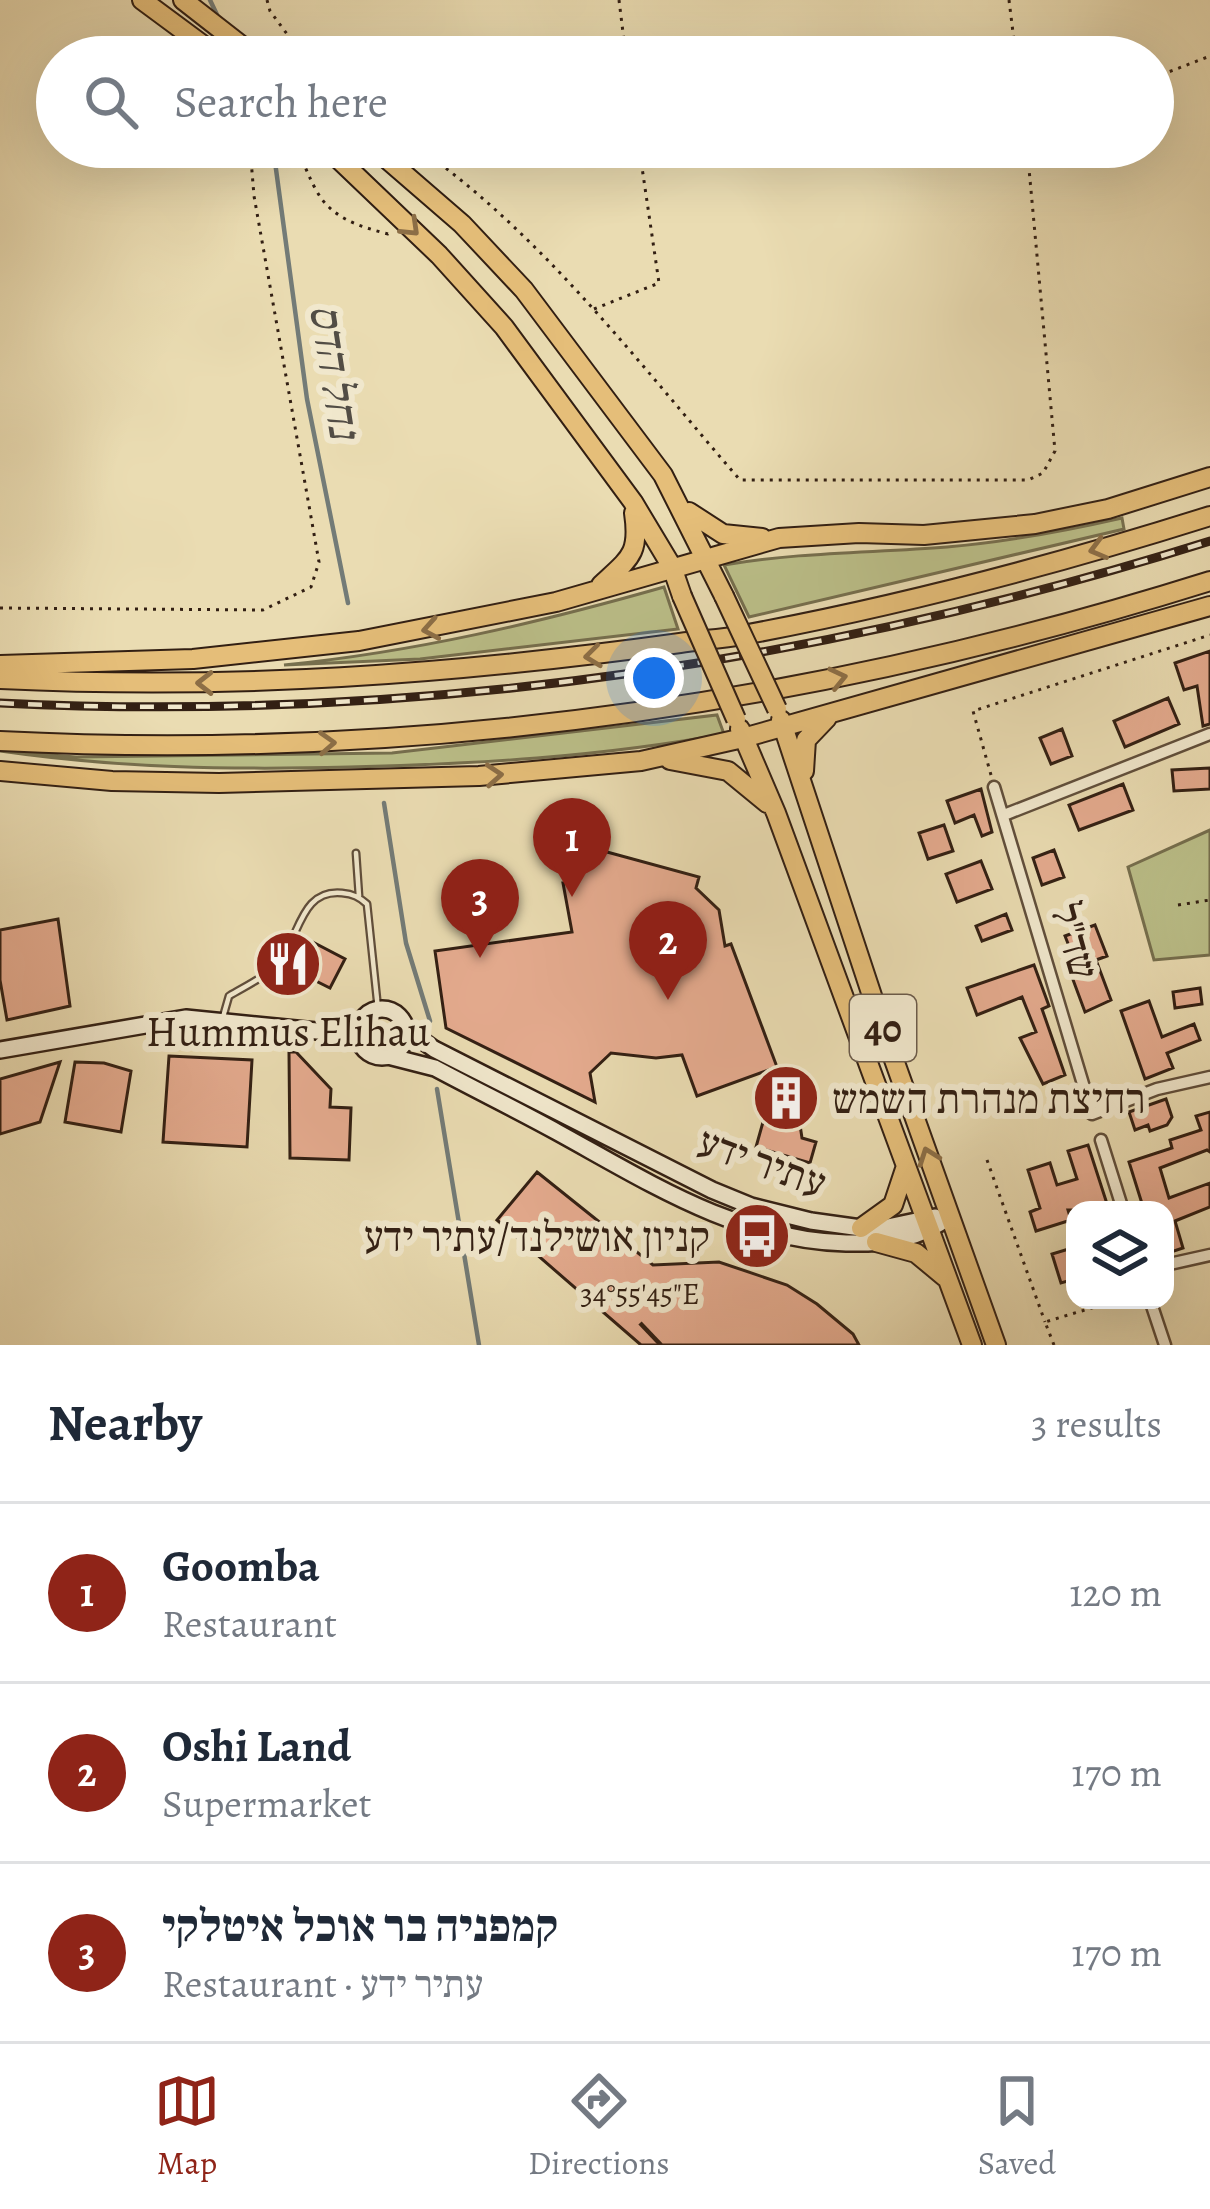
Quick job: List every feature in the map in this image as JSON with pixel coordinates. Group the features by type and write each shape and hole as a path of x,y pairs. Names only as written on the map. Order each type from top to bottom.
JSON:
{"highway":[{"path":"142,0 192,36"},
{"path":"183,0 230,36"},
{"name":"40","path":"348,168 439,255 504,327 598,449 672,567 776,813 972,1345"},
{"name":"40","path":"397,168 462,224 524,290 681,505 780,718 996,1345"},
{"path":"681,505 723,534 779,538 924,535 1014,526 1108,508 1210,477"},
{"path":"595,591 634,553 638,538 633,502"},
{"path":"0,679 287,683 418,675 624,652 804,622 941,590 1210,516"},
{"path":"0,665 285,652 481,620 779,538"},
{"path":"0,741 86,746 288,745 423,737 747,698 1210,581"},
{"path":"641,761 743,739 780,718 832,714 1210,605"},
{"path":"823,851 802,755 815,726 832,714"},
{"path":"0,771 112,781 219,783 479,776 641,761 688,762 728,771 748,783 776,813"},
{"path":"861,1228 893,1205 905,1169"},
{"path":"876,1242 916,1253 948,1281"}],"street":[{"path":"1004,814 1210,734"},
{"name":"שד\"ל","path":"994,787 1092,1114 1157,1089 1210,1077"},
{"path":"378,1009 398,1015 405,1028 404,1042 388,1056 368,1053 358,1035 365,1015 378,1009"},
{"path":"0,1051 186,1018 358,1035"},
{"name":"עתיר ידע","path":"405,1028 422,1042 727,1197 786,1216 861,1228 928,1225"},
{"name":"עתיר ידע","path":"388,1056 435,1068 718,1218 792,1239 876,1242 950,1216"},
{"path":"1101,1140 1120,1201"},
{"path":"1174,1263 1210,1255"},
{"path":"1153,1309 1165,1345"}],"lane":[{"path":"356,853 359,896"},
{"path":"222,1021 230,996 264,976 284,955 312,902 336,892 359,896 367,904 378,1009"}],"path":[{"path":"267,0 288,36"},
{"path":"619,0 623,36"},
{"path":"1009,0 1013,36"},
{"path":"1174,70 1210,56"},
{"path":"0,608 263,610 310,587 319,562 252,168"},
{"path":"307,168 316,192 349,224 388,234 396,226"},
{"path":"447,168 593,310 740,481 1028,480 1043,473 1055,451 1029,168"},
{"path":"593,310 659,284 642,168"},
{"path":"444,181 453,172"},
{"path":"994,787 973,711 1210,634"},
{"path":"1178,905 1210,900"},
{"path":"987,1160 1054,1345"},
{"path":"1045,1322 1088,1309"}],"green space":[{"path":"1122,518 1124,529 749,617 724,565 969,545"},
{"path":"664,587 678,629 420,659 284,665 476,635"},
{"path":"717,715 724,734 584,754 443,764 174,766 0,751 76,757 392,753"},
{"path":"1210,830 1210,955 1154,960 1128,867"}],"building":[{"path":"1210,651 1210,724 1203,726 1197,686 1184,690 1175,663"},
{"path":"1168,698 1179,724 1125,747 1114,721"},
{"path":"1062,729 1072,756 1051,764 1040,738"},
{"path":"1210,768 1210,789 1174,791 1172,770"},
{"path":"1123,784 1133,810 1079,830 1069,805"},
{"path":"981,789 992,832 982,836 974,815 955,823 947,801"},
{"path":"944,825 953,851 928,859 919,833"},
{"path":"596,849 699,877 696,888 719,910 725,946 731,944 777,1067 697,1096 682,1055 656,1058 611,1053 590,1073 595,1102 446,1028 435,951 572,932 563,883 571,883 567,858 595,854"},
{"path":"1054,850 1064,877 1042,885 1033,858"},
{"path":"981,861 992,889 957,902 946,874"},
{"path":"1006,914 1012,930 982,941 976,926"},
{"path":"58,919 70,1006 7,1020 0,980 0,930"},
{"path":"1095,925 1107,956 1096,960 1111,1000 1085,1012 1072,977 1080,974 1065,936"},
{"path":"305,938 345,959 330,988 290,968"},
{"path":"1034,965 1049,1006 1042,1009 1065,1075 1043,1084 1020,1038 1036,1032 1022,997 977,1015 967,988"},
{"path":"1200,988 1202,1004 1175,1008 1173,992"},
{"path":"1149,1001 1162,1037 1194,1024 1200,1040 1167,1053 1173,1068 1145,1079 1121,1011"},
{"path":"289,1052 296,1052 331,1089 330,1107 351,1108 349,1160 290,1158"},
{"path":"169,1056 252,1060 247,1147 163,1142"},
{"path":"60,1062 40,1122 0,1134 0,1079"},
{"path":"75,1062 104,1063 131,1071 121,1132 65,1122"},
{"path":"809,1086 811,1102 797,1105 802,1138 816,1142 810,1163 756,1147 765,1115 762,1094"},
{"path":"1166,1099 1172,1117 1167,1125 1135,1130 1129,1112"},
{"path":"1210,1112 1210,1152 1160,1168 1169,1198 1210,1183 1210,1207 1175,1221 1183,1248 1174,1251 1174,1201 1141,1201 1129,1162 1172,1148 1170,1140 1201,1130 1196,1116"},
{"path":"1088,1145 1106,1201 1066,1201 1066,1222 1036,1231 1030,1212 1040,1208 1028,1170 1050,1163 1057,1185 1077,1179 1068,1151"},
{"path":"537,1172 653,1265 719,1262 787,1285 853,1334 859,1345 641,1345 497,1220"},
{"path":"1066,1250 1066,1282 1061,1283 1052,1254"}],"waterway":[{"name":"נחל הדס","path":"210,0 219,19"},
{"name":"נחל הדס","path":"276,168 307,399 348,603"},
{"path":"384,803 406,943 430,1021"},
{"path":"437,1089 479,1345"}],"railway":[{"path":"0,703 154,707 307,703 612,676 913,621 1210,541"}],"place":[{"name":"Goomba","path":"572,897"},
{"name":"קמפניה בר אוכל איטלקי","path":"480,958"},
{"name":"Hummus Elihau","path":"288,964"},
{"name":"Oshi Land","path":"668,1000"},
{"name":"רחיצת מנהרת השמש","path":"786,1098"},
{"name":"קניון אושילנד/עתיר ידע","path":"757,1236"}]}
